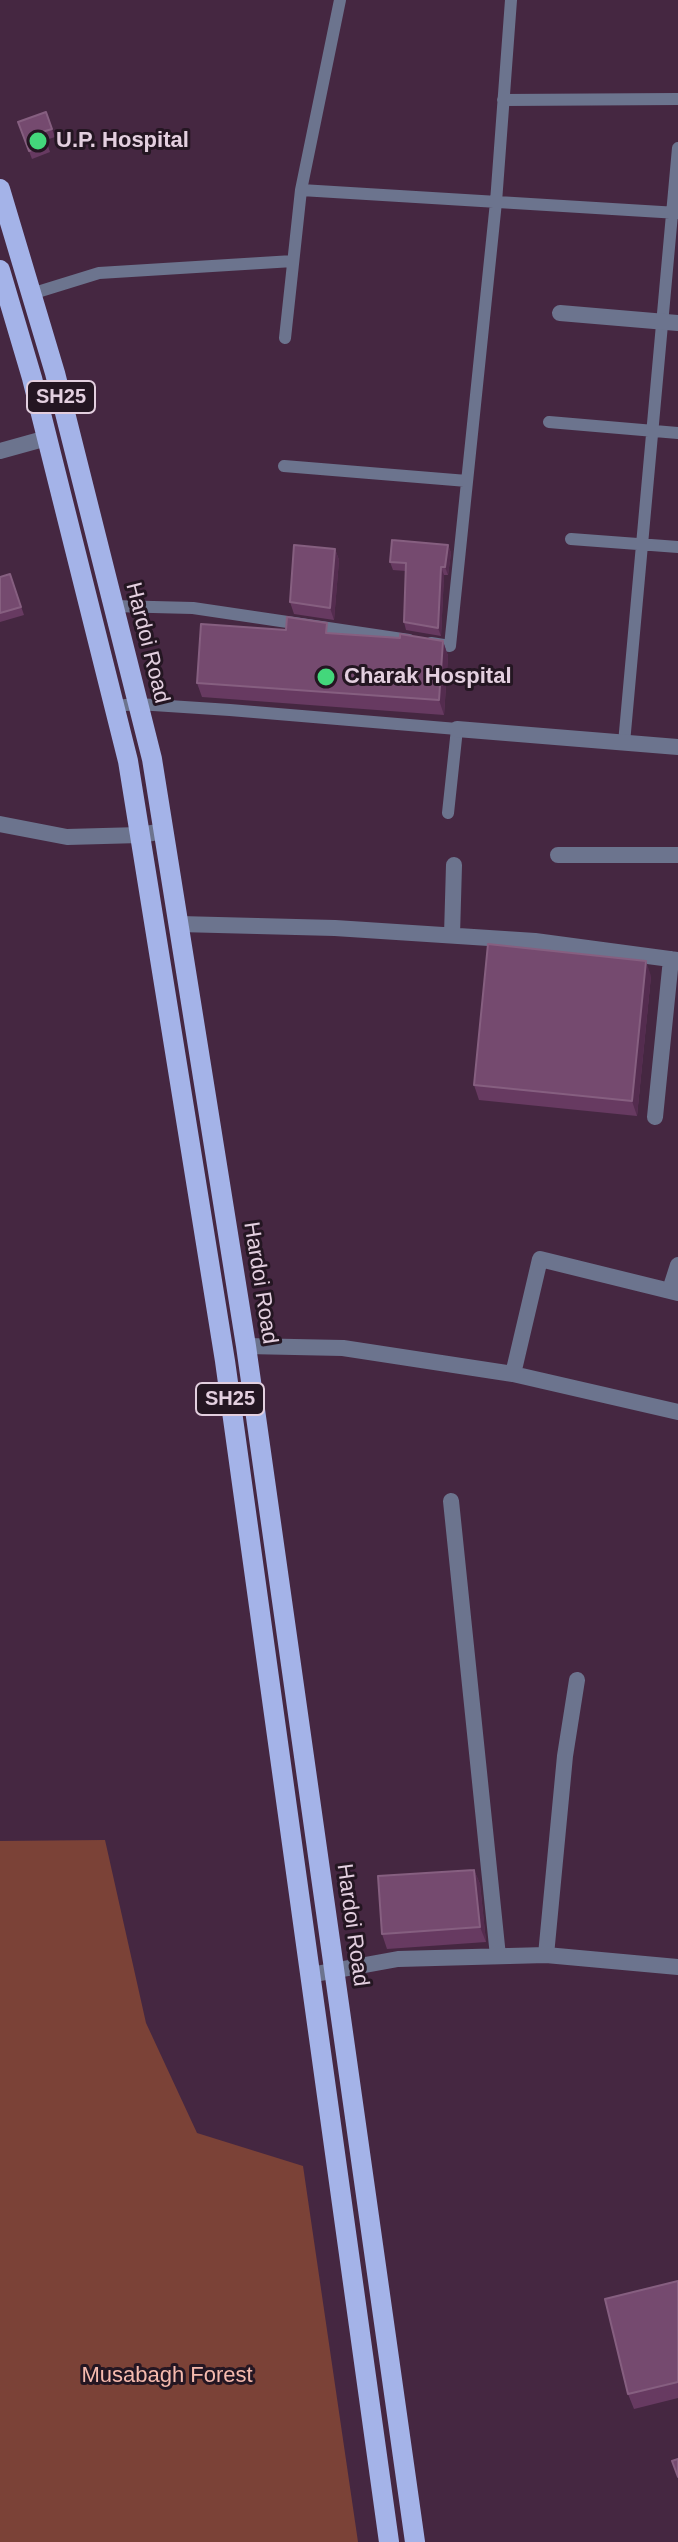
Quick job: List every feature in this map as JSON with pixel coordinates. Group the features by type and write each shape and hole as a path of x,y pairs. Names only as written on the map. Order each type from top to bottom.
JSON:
{"main road":[{"name":"Hardoi Road","path":"0,189 55,373 152,759 246,1346 415,2542"},
{"name":"SH25","path":"0,270 32,378 128,761 216,1304 389,2542"},
{"path":"216,1304 239,1300"},
{"path":"361,2341 386,2337"}],"street":[{"path":"560,313 670,322"},
{"path":"0,451 47,438"},
{"path":"457,729 678,747"},
{"path":"0,824 67,837 140,835 164,831"},
{"path":"558,855 678,855"},
{"path":"452,935 454,865"},
{"path":"179,924 335,928 535,941 674,960 655,1117"},
{"path":"513,1374 540,1259 674,1292 678,1265"},
{"path":"246,1346 343,1348 513,1374 678,1412"},
{"path":"451,1501 498,1956"},
{"path":"546,1955 565,1756 577,1680"},
{"path":"310,1975 398,1959 498,1956 546,1955 678,1967"}],"lane":[{"path":"285,338 301,190 340,0"},
{"path":"113,606 193,608 450,646 496,202 511,0"},
{"path":"503,100 678,99"},
{"path":"624,743 652,431 670,322 678,148"},
{"path":"301,190 675,213"},
{"path":"31,294 99,273 293,261"},
{"path":"549,422 678,433"},
{"path":"284,466 467,481"},
{"path":"571,539 678,547"},
{"path":"114,706 138,704 457,729 448,813"}],"green space":[{"name":"Musabagh Forest","path":"105,1840 146,2023 197,2133 303,2166 358,2542 0,2542 0,1841"}],"building":[{"path":"46,112 52,129 42,132 47,144 29,151 18,122"},
{"path":"392,540 448,545 445,567 441,567 438,628 404,622 406,563 390,562"},
{"path":"294,545 335,549 330,608 290,602"},
{"path":"10,574 21,607 0,613 0,577"},
{"path":"287,617 327,623 326,633 400,638 400,634 443,641 439,700 197,683 201,624 286,630"},
{"path":"488,944 646,961 632,1101 474,1085"},
{"path":"474,1870 480,1927 382,1934 378,1876"},
{"path":"678,2281 678,2382 628,2394 605,2299"},
{"path":"678,2459 678,2477 672,2461"}],"place":[{"name":"U.P. Hospital","path":"38,141"},
{"name":"Charak Hospital","path":"326,677"}]}
